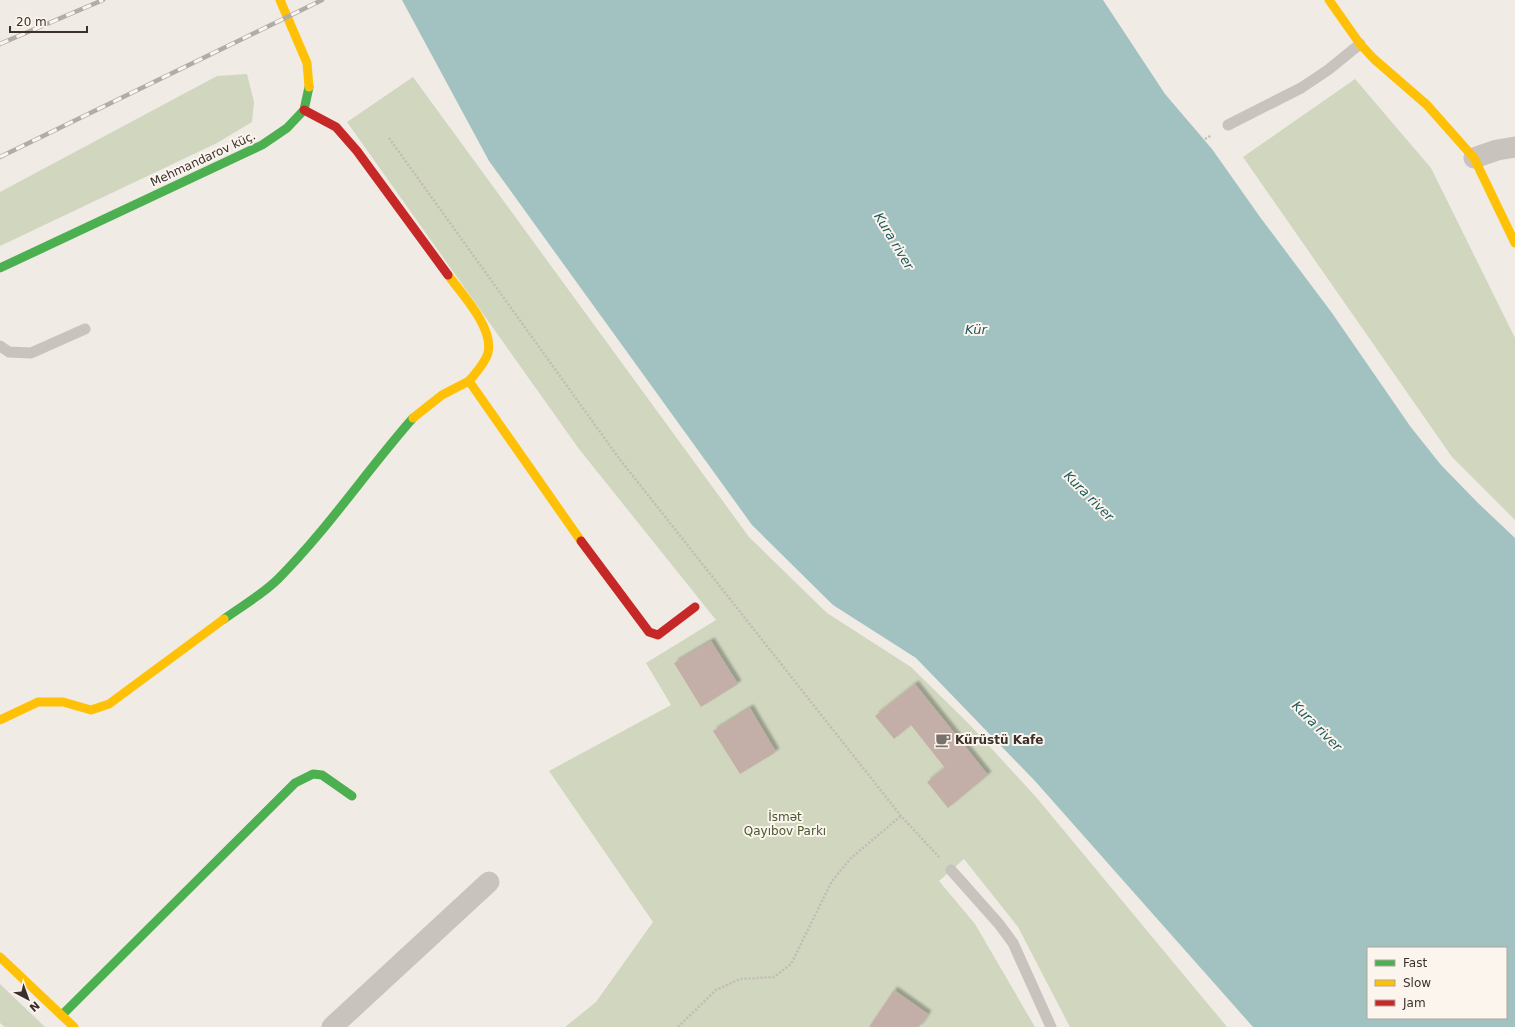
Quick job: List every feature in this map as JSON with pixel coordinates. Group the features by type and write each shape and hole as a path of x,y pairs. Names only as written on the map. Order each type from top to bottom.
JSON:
{"street":[{"path":"0,720 38,702 64,702 91,710 108,704 277,580 325,527 381,454 418,412 442,395 469,381 486,359 490,343 480,318 357,151 336,127 304,110 309,87 307,63 280,0"},
{"path":"1329,0 1360,44 1374,59 1427,106 1474,158 1515,243"},
{"name":"Mehmandarov küç.","path":"0,268 262,145 287,128 304,110"},
{"path":"1474,158 1497,150 1515,147"},
{"path":"469,381 572,530 649,632 658,635 695,608"},
{"path":"62,1015 295,783 313,774 322,775 352,796"},
{"path":"332,1027 489,882"},
{"path":"0,957 74,1027"}],"lane":[{"path":"1228,125 1301,88 1328,70 1360,44"},
{"path":"0,346 9,352 31,353 85,329"},
{"path":"951,870 999,924 1013,943 1051,1027"}],"path":[{"path":"389,138 618,457 901,816 951,870"},
{"path":"678,1027 716,990 740,979 774,977 791,964 832,881 851,858 901,816"}],"green space":[{"path":"247,74 254,102 252,122 217,143 0,246 0,192 217,76"},
{"name":"İsmət Qayıbov Parkı","path":"413,77 749,537 827,613 911,667 969,724 1036,797 1227,1027 1070,1027 1018,927 964,859 939,881 975,924 1035,1027 565,1027 596,1002 653,922 549,771 671,705 646,663 716,620 579,449 347,122"},
{"path":"1355,79 1431,168 1515,338 1515,520 1452,457 1243,157"},
{"path":"0,984 45,1027 5,1027 0,1023"}],"water":[{"name":"Kür","path":"402,0 1103,0 1165,94 1212,149 1260,217 1332,313 1410,426 1441,465 1515,538 1515,1027 1253,1027 1035,781 916,658 833,605 752,525 489,161"}],"building":[{"path":"711,641 738,684 701,707 674,663"},
{"path":"915,684 988,775 948,808 927,782 945,768 911,725 894,739 875,716"},
{"path":"750,708 776,752 740,774 713,731"},
{"path":"894,990 928,1014 919,1027 869,1027"}],"railway":[{"path":"0,44 103,0"},
{"path":"0,157 322,0"}],"traffic: fast":[{"path":"0,268 262,145 287,128 304,110 309,87"},
{"path":"224,619 266,590 296,560 331,520 413,418"},
{"path":"62,1015 295,783 313,774 322,775 352,796"}],"traffic: slow":[{"path":"280,0 307,63 309,87"},
{"path":"1329,0 1360,44 1374,59 1427,105 1474,158 1515,243"},
{"path":"448,275 476,312 482,322 489,343 488,353 485,360 469,381 581,541"},
{"path":"413,418 442,395 469,381"},
{"path":"0,720 38,702 63,702 91,710 109,704 224,619"},
{"path":"0,957 74,1027"}],"traffic: jam":[{"path":"304,110 336,127 357,151 448,275"},
{"path":"581,541 649,632 658,635 695,607"}],"place":[{"name":"Kürüstü Kafe","path":"943,740"}],"water label":[{"name":"Kura river","path":"894,241"},
{"name":"Kura river","path":"1089,496"},
{"name":"Kura river","path":"1317,726"}]}
